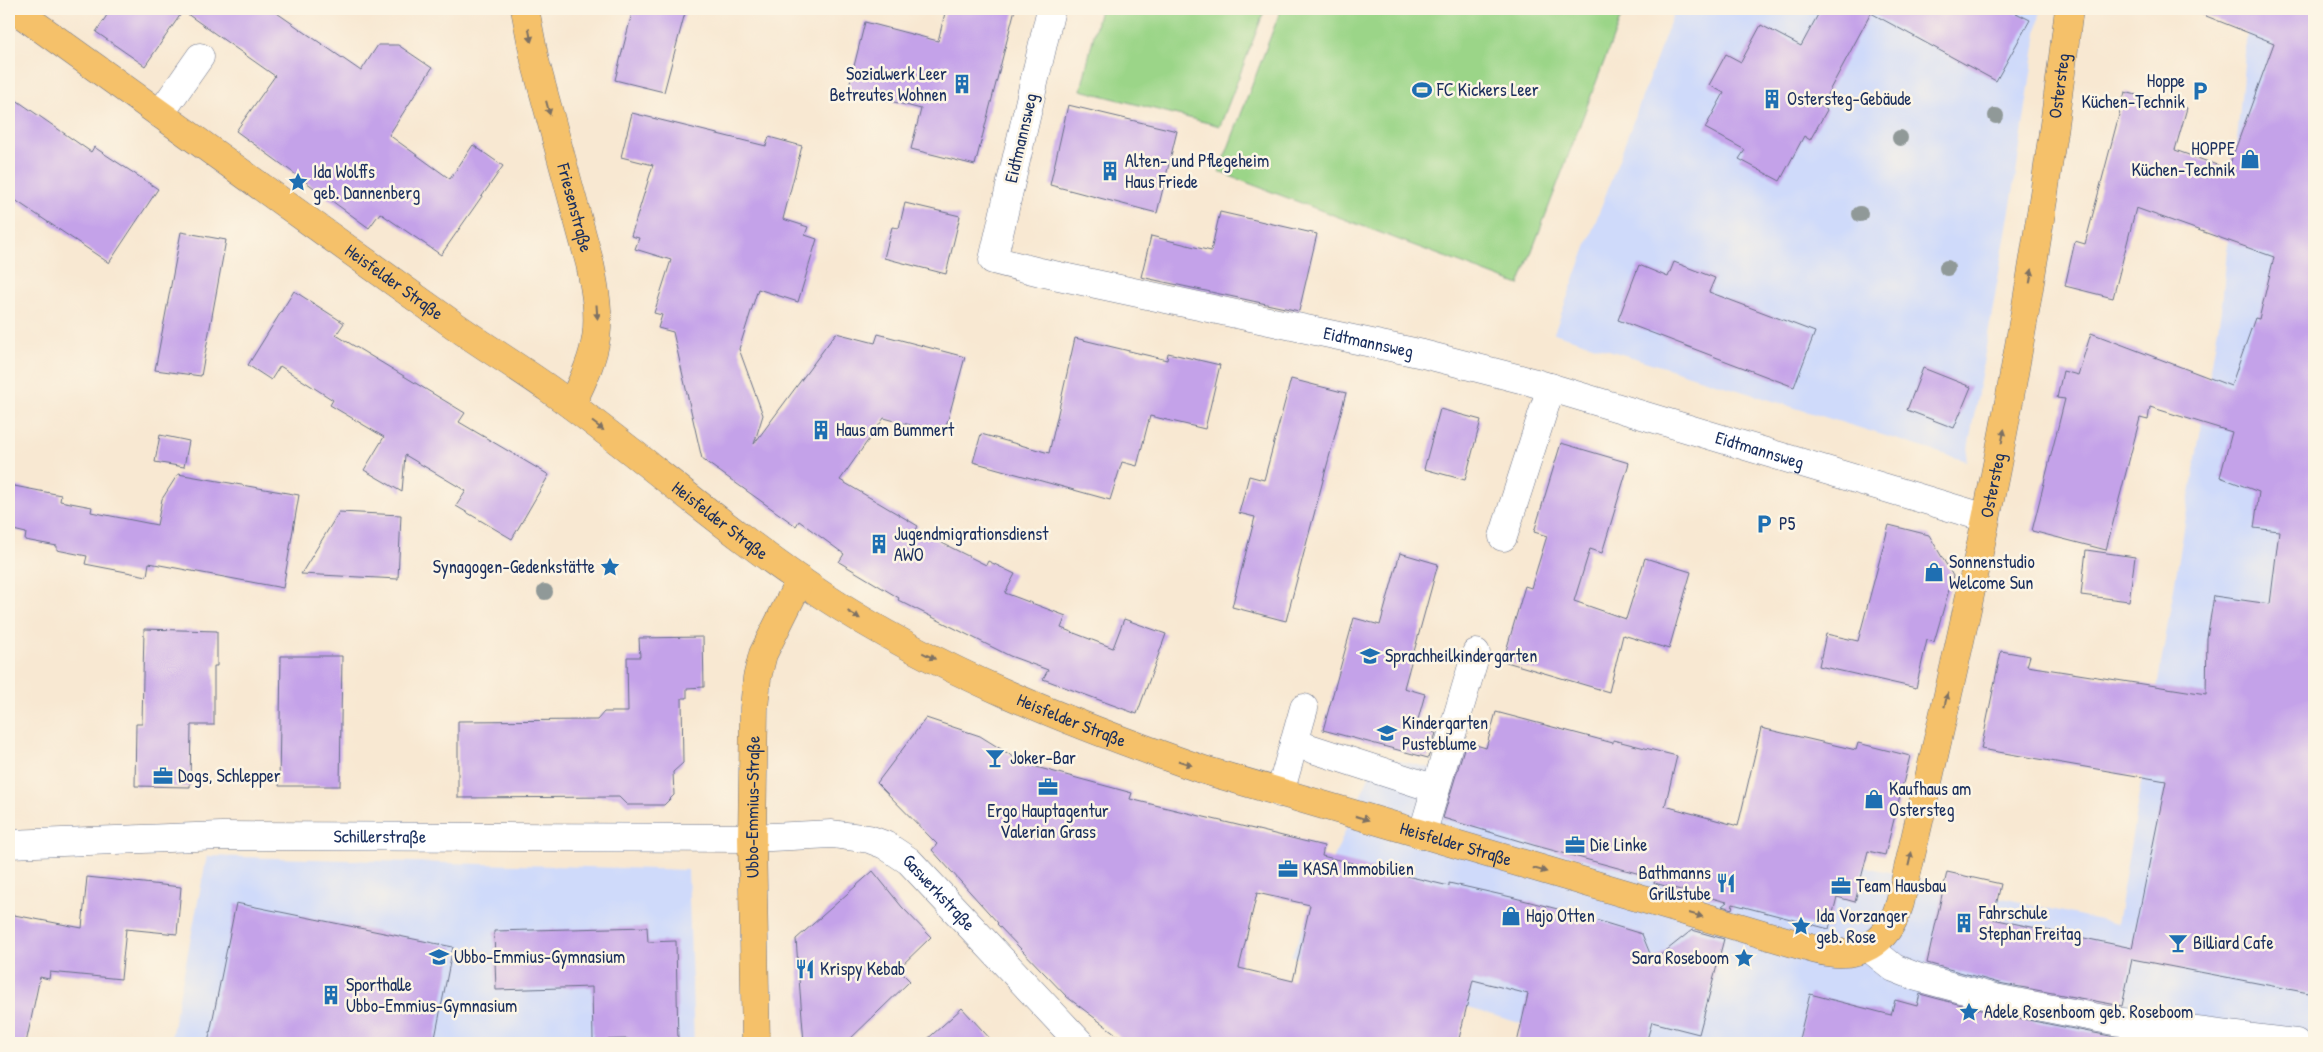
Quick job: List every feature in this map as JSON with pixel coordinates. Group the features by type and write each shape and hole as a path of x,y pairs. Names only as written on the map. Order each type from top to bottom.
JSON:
{"main road":[{"name":"Friesenstraße","path":"524,9 535,61 590,264 596,294 598,320 594,354 571,405"},
{"name":"Ostersteg","path":"1868,947 1884,935 1891,926 1900,903 1986,518 2018,357 2045,193 2069,9"},
{"name":"Heisfelder Straße","path":"24,12 160,114 442,316 571,405 800,580 885,634 982,682 1139,747 1280,793 1830,954 1844,954 1868,947"},
{"name":"Ubbo-Emmius-Straße","path":"756,1043 751,763 757,678 763,654 800,580"}],"street":[{"name":"Eidtmannsweg","path":"1051,9 993,260 1049,274 1423,354 1551,387 1986,518"},
{"path":"160,114 200,57"},
{"path":"1503,537 1551,387"},
{"path":"1422,836 1476,654"},
{"path":"1280,793 1304,708"},
{"path":"1294,743 1436,789"},
{"name":"Gaswerkstraße","path":"752,838 850,835 868,839 897,852 909,860 1080,1043"},
{"name":"Schillerstraße","path":"9,844 222,836 752,838"},
{"path":"1868,947 1894,968 1916,977 2004,1000 2114,1021 2296,1043"}],"shaded area":[{"path":"1675,9 2033,9 2040,13 2014,187 1966,461 1554,333"},
{"path":"2249,9 2314,9 2314,1043 1588,1043 1291,956 1378,756 2117,924 2222,304"},
{"name":"Ubbo-Emmius-Gymnasium","path":"207,856 688,870 694,1043 170,1043"}],"green space":[{"path":"1100,9 1265,9 1220,126 1081,90"},
{"name":"FC Kickers Leer","path":"1281,9 1624,9 1519,285 1219,172"}],"building":[{"path":"111,9 271,9 361,71 378,45 398,45 432,68 389,135 450,179 473,145 503,166 441,255 380,213 369,228 236,131 275,76 183,11 145,66 96,32"},
{"path":"633,9 686,9 664,92 615,80"},
{"name":"Sozialwerk Leer Betreutes Wohnen","path":"946,9 1015,9 975,165 911,149 921,109 848,90 865,22 938,41"},
{"name":"Ostersteg-Gebäude","path":"1821,9 2008,9 2030,20 1996,81 1871,13 1821,106 1827,110 1810,140 1804,136 1780,181 1739,159 1745,150 1705,128 1724,93 1709,85 1726,54 1741,62 1761,25 1801,46"},
{"path":"2192,9 2314,9 2314,994 2132,959 2122,1006 1999,983 1927,963 1947,872 2001,884 1993,919 2132,948 2166,781 1981,749 2001,651 2030,656 2027,666 2206,694 2207,638 2214,596 2270,604 2279,531 2254,528 2259,492 2220,477 2232,432 2150,407 2148,420 2140,418 2106,550 2032,531 2065,399 2057,398 2063,371 2078,375 2091,333 2231,386 2255,318 2259,319 2274,257 2136,208 2113,298 2065,286 2075,241 2085,244 2125,92 2187,108 2175,150 2228,169 2274,43"},
{"path":"9,95 91,152 94,147 158,189 109,263 9,196"},
{"path":"1068,105 1177,131 1157,213 1050,185"},
{"path":"632,113 766,146 769,137 802,146 783,219 808,227 805,235 817,239 798,302 758,289 739,349 763,415 754,444 836,333 875,343 878,334 965,357 944,434 884,418 840,480 918,526 916,530 986,565 988,561 1015,574 1005,593 1066,616 1061,628 1113,648 1124,619 1166,634 1137,714 1043,679 1048,670 1010,656 898,600 899,598 839,562 844,554 799,521 796,526 702,459 673,332 658,328 662,315 654,313 671,260 635,249 639,238 631,236 653,165 621,157"},
{"path":"905,203 960,216 946,274 884,258 892,227 899,228"},
{"path":"1220,212 1317,234 1299,311 1141,277 1151,236 1211,251"},
{"path":"181,232 226,240 201,376 155,370"},
{"path":"1674,262 1715,278 1709,292 1815,332 1794,387 1618,320 1639,265 1668,277"},
{"path":"294,291 344,323 336,335 465,413 459,422 549,475 512,539 456,506 466,491 405,455 402,492 364,470 384,437 330,405 333,400 280,366 271,380 248,365"},
{"path":"1075,338 1167,360 1168,353 1220,365 1205,429 1150,416 1137,466 1122,462 1110,500 973,462 981,434 1049,453"},
{"path":"1923,368 1971,387 1954,428 1907,410"},
{"path":"1291,379 1346,393 1286,621 1232,607 1255,517 1239,513 1249,476 1264,480"},
{"path":"1440,409 1481,420 1465,480 1424,469"},
{"path":"160,435 189,441 184,467 155,462"},
{"path":"1561,443 1629,463 1602,553 1590,549 1574,601 1626,619 1645,558 1691,572 1669,649 1623,635 1609,692 1503,661 1525,586 1531,588 1547,536 1534,532"},
{"path":"178,474 299,495 283,588 149,563 147,576 85,564 87,556 57,550 57,546 25,540 26,533 9,529 9,485 61,495 60,501 92,507 91,512 157,525 162,499"},
{"path":"339,512 401,515 398,579 301,574"},
{"path":"1889,525 1929,535 1953,576 1934,642 1927,640 1916,688 1819,666 1826,634 1858,641"},
{"path":"2086,550 2135,557 2129,601 2081,595"},
{"path":"1400,553 1438,564 1404,688 1425,694 1416,727 1436,733 1428,758 1323,730 1354,618 1380,625"},
{"path":"144,629 217,631 217,666 214,666 214,725 191,725 190,787 135,786 136,724 142,724"},
{"path":"703,637 704,687 687,688 687,698 682,698 683,763 673,772 674,795 664,805 627,805 619,797 458,798 458,721 597,720 604,712 628,712 627,657 640,657 639,638"},
{"path":"281,656 342,656 340,786 279,786"},
{"path":"1496,712 1613,743 1613,740 1677,756 1665,806 1738,826 1761,728 1856,750 1858,743 1910,756 1885,855 1868,851 1855,902 1837,897 1829,929 1733,904 1732,909 1722,906 1727,902 1654,883 1655,878 1443,818 1466,742 1486,748"},
{"path":"926,718 980,736 1025,764 1132,793 1130,799 1324,846 1322,856 1449,886 1449,883 1511,897 1642,934 1653,961 1692,930 1724,939 1699,1034 1652,1022 1646,1043 1517,1043 1528,994 1473,980 1458,1043 1128,1043 1067,997 997,924 932,850 937,844 877,783","holes":["1257,893 1310,905 1293,981 1239,968"]},
{"path":"873,871 902,907 931,937 898,969 910,981 846,1043 804,1043 796,939"},
{"path":"87,877 181,887 177,934 126,929 121,979 50,972 49,979 40,977 26,1043 9,1043 9,914 82,928"},
{"name":"Sporthalle Ubbo-Emmius-Gymnasium","path":"236,903 453,947 434,1043 208,1043"},
{"name":"Ubbo-Emmius-Gymnasium","path":"647,927 648,942 676,941 678,1043 628,1043 628,1039 593,1040 592,987 496,990 494,931"},
{"path":"1810,994 1891,1015 1895,1000 1917,1006 1920,994 1992,1013 2115,1037 2114,1043 1798,1043"},
{"path":"962,1008 994,1043 923,1043"}],"place":[{"name":"Sozialwerk Leer Betreutes Wohnen","path":"962,84"},
{"name":"FC Kickers Leer","path":"1422,90"},
{"name":"Hoppe Küchen-Technik","path":"2200,91"},
{"name":"Ostersteg-Gebäude","path":"1772,99"},
{"name":"HOPPE Küchen-Technik","path":"2250,159"},
{"name":"Alten- und Pflegeheim Haus Friede","path":"1110,171"},
{"name":"Ida Wolffs geb. Dannenberg","path":"298,182"},
{"name":"Haus am Bummert","path":"821,430"},
{"name":"P5","path":"1764,524"},
{"name":"Jugendmigrationsdienst AWO","path":"879,544"},
{"name":"Synagogen-Gedenkstätte","path":"610,567"},
{"name":"Sonnenstudio Welcome Sun","path":"1934,572"},
{"name":"Sprachheilkindergarten","path":"1370,656"},
{"name":"Kindergarten Pusteblume","path":"1387,733"},
{"name":"Joker-Bar","path":"995,758"},
{"name":"Dogs, Schlepper","path":"163,776"},
{"name":"Ergo Hauptagentur Valerian Grass","path":"1048,787"},
{"name":"Kaufhaus am Ostersteg","path":"1874,799"},
{"name":"Die Linke","path":"1575,845"},
{"name":"KASA Immobilien","path":"1288,869"},
{"name":"Bathmanns Grillstube","path":"1726,883"},
{"name":"Team Hausbau","path":"1841,886"},
{"name":"Hajo Otten","path":"1511,916"},
{"name":"Fahrschule Stephan Freitag","path":"1964,923"},
{"name":"Ida Vorzanger geb. Rose","path":"1801,926"},
{"name":"Billiard Cafe","path":"2178,943"},
{"name":"Ubbo-Emmius-Gymnasium","path":"439,957"},
{"name":"Sara Roseboom","path":"1744,958"},
{"name":"Krispy Kebab","path":"805,969"},
{"name":"Sporthalle Ubbo-Emmius-Gymnasium","path":"331,995"},
{"name":"Adele Rosenboom geb. Roseboom","path":"1969,1012"}]}
